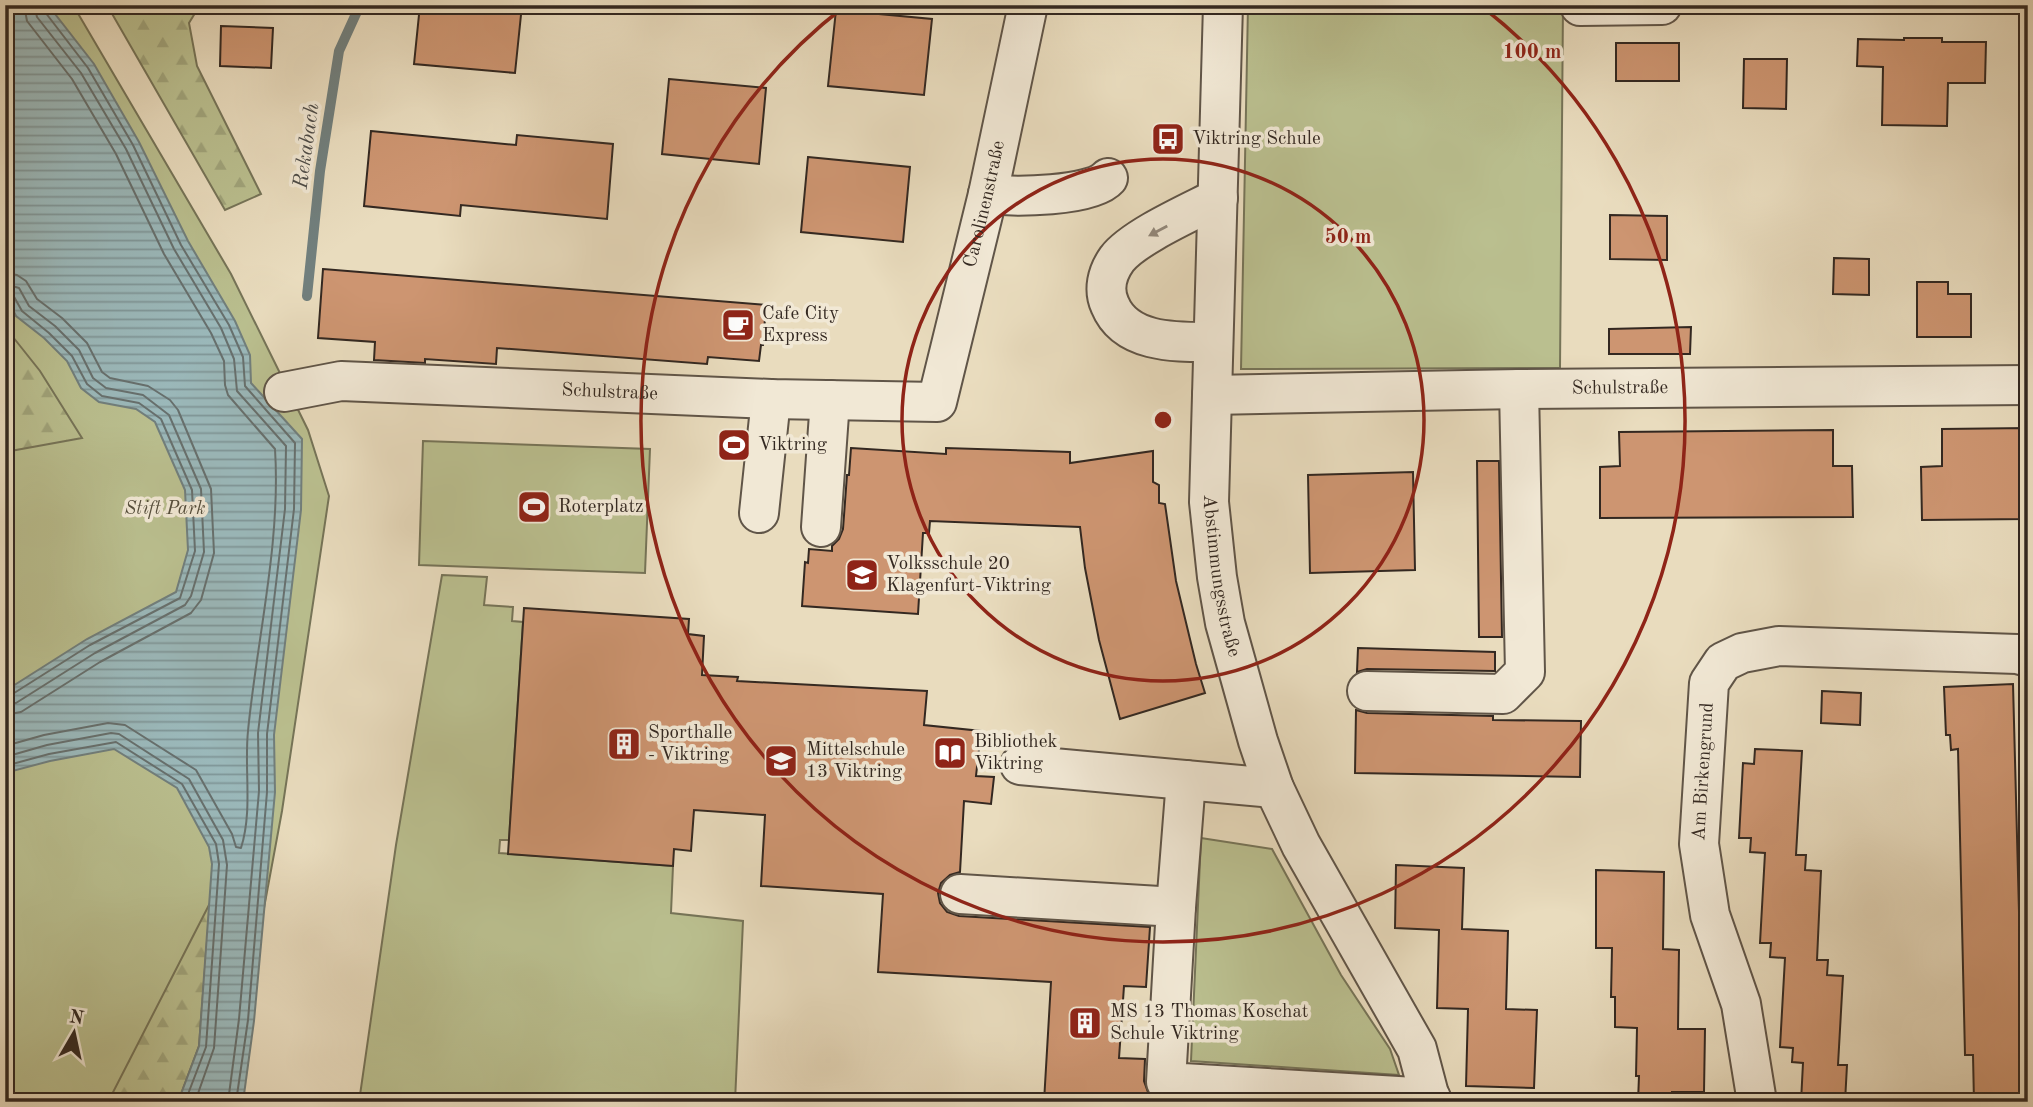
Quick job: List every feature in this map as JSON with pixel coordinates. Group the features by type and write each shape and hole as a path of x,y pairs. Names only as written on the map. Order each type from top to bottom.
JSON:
{"street":[{"name":"Carolinenstraße","path":"937,402 988,194 1028,5"},
{"name":"Abstimmungsstraße","path":"1223,5 1209,502 1217,577 1229,636 1274,788 1301,845 1417,1049 1431,1100"},
{"path":"1580,6 1662,5"},
{"path":"988,194 1019,197 1098,187 1108,178"},
{"path":"1213,342 1173,342 1122,326 1105,295 1108,278 1117,259 1136,242 1218,198"},
{"name":"Schulstraße","path":"284,392 341,381 771,399 937,402"},
{"name":"Schulstraße","path":"1212,396 2028,385"},
{"path":"1367,691 1503,694 1525,672 1519,390"},
{"path":"760,513 771,399"},
{"path":"821,527 830,400"},
{"name":"Am Birkengrund","path":"1757,1102 1741,1004 1710,915 1699,844 1709,683 1723,662 1742,653 1779,646 2017,654 2028,657"},
{"path":"1020,765 1274,788"},
{"path":"1186,780 1166,1082 1431,1100"},
{"path":"960,894 1177,907"}],"green space":[{"name":"Stift Park","path":"5,5 73,5 231,274 308,430 329,496 282,811 228,1102 5,1102"},
{"path":"107,5 200,5 189,23 197,66 261,194 225,210"},
{"path":"1248,5 1563,5 1560,368 1241,369"},
{"path":"5,327 40,371 82,438 5,452"},
{"name":"Roterplatz","path":"423,441 650,449 645,573 419,565"},
{"path":"442,575 487,577 484,605 513,607 512,621 523,622 509,840 500,840 499,853 673,866 671,913 743,921 735,1102 359,1102 396,845"},
{"path":"1201,838 1272,849 1341,975 1390,1049 1399,1075 1191,1061"},
{"path":"210,903 199,1046 178,1102 108,1102"}],"water":[{"path":"5,5 48,5 94,64 139,142 188,241 235,321 250,355 251,383 302,439 301,510 274,735 275,792 254,1021 243,1102 178,1102 199,1046 212,864 209,847 177,788 114,749 5,773 5,691 87,639 176,592 188,550 185,490 155,422 136,409 99,402 81,388 67,361 16,316 5,294"}],"building":[{"path":"420,5 522,5 515,73 414,64"},
{"path":"836,10 932,19 924,95 828,86"},
{"path":"221,26 273,28 271,68 220,66"},
{"path":"1942,38 1942,42 1986,42 1985,83 1948,83 1947,126 1882,125 1883,67 1857,66 1858,39"},
{"path":"1616,43 1679,43 1679,81 1616,81"},
{"path":"1744,59 1787,59 1786,109 1743,108"},
{"path":"669,79 766,88 759,164 662,154"},
{"path":"371,131 516,145 517,135 613,144 607,219 461,205 460,216 364,206"},
{"path":"808,157 910,167 903,242 801,232"},
{"path":"1610,215 1667,216 1667,260 1610,259"},
{"path":"1834,258 1869,259 1869,295 1833,294"},
{"path":"323,269 766,305 763,345 759,361 708,357 707,364 497,348 496,364 425,359 425,363 374,360 375,342 318,338"},
{"path":"1917,282 1948,282 1948,294 1971,294 1971,337 1917,337"},
{"path":"1691,327 1690,354 1609,354 1609,329"},
{"path":"2028,428 2028,519 1922,520 1921,467 1942,466 1942,429"},
{"path":"1833,430 1833,466 1852,466 1853,517 1600,518 1600,467 1620,466 1619,432"},
{"name":"Volksschule 20 Klagenfurt-Viktring","path":"851,448 946,454 946,448 1070,452 1070,463 1153,451 1153,482 1159,485 1159,503 1165,504 1176,581 1205,693 1120,719 1099,640 1080,527 930,521 929,533 923,533 918,614 802,606 805,562 808,563 809,549 832,551 832,546 843,529"},
{"path":"1477,461 1499,461 1502,637 1479,637"},
{"path":"1413,472 1415,570 1310,573 1308,475"},
{"path":"524,608 689,619 688,634 704,636 702,675 738,677 737,681 927,691 924,725 981,731 976,776 994,777 991,804 964,801 960,872 950,875 941,883 938,893 940,903 947,912 959,916 1150,927 1146,987 1124,986 1119,1058 1145,1059 1144,1081 1149,1095 1148,1102 1044,1102 1051,982 878,972 883,894 761,886 765,815 694,810 691,851 674,849 673,866 508,854"},
{"path":"1358,648 1495,652 1495,671 1367,669 1357,672"},
{"path":"2013,684 2024,1102 1974,1102 1973,1055 1965,1055 1958,749 1951,750 1950,735 1946,735 1944,687"},
{"path":"1822,691 1861,693 1860,725 1821,723"},
{"path":"1356,710 1367,713 1493,716 1493,720 1581,721 1580,777 1355,773"},
{"path":"1755,749 1802,751 1796,855 1806,855 1805,870 1821,871 1817,960 1828,960 1827,975 1843,976 1838,1065 1847,1065 1845,1102 1801,1102 1803,1063 1792,1062 1793,1048 1780,1047 1785,958 1770,957 1771,943 1760,943 1765,853 1750,852 1751,838 1739,838 1743,763 1754,764"},
{"path":"1396,865 1464,868 1462,929 1508,931 1506,1009 1537,1010 1534,1088 1466,1086 1468,1009 1437,1008 1439,930 1395,928"},
{"path":"1596,870 1664,872 1663,949 1679,950 1678,1029 1705,1029 1704,1092 1672,1092 1672,1102 1638,1102 1637,1028 1615,1027 1615,997 1611,997 1612,948 1596,948"}],"waterway":[{"name":"Rekabach","path":"307,296 320,171 339,51 360,5"}],"place":[{"name":"Viktring Schule","path":"1168,139"},
{"name":"Cafe City Express","path":"738,325"},
{"name":"Viktring","path":"734,445"},
{"name":"Roterplatz","path":"534,507"},
{"name":"Volksschule 20 Klagenfurt-Viktring","path":"862,575"},
{"name":"Sporthalle - Viktring","path":"624,744"},
{"name":"Bibliothek Viktring","path":"950,753"},
{"name":"Mittelschule 13 Viktring","path":"781,761"},
{"name":"MS 13 Thomas Koschat Schule Viktring","path":"1085,1023"}]}
